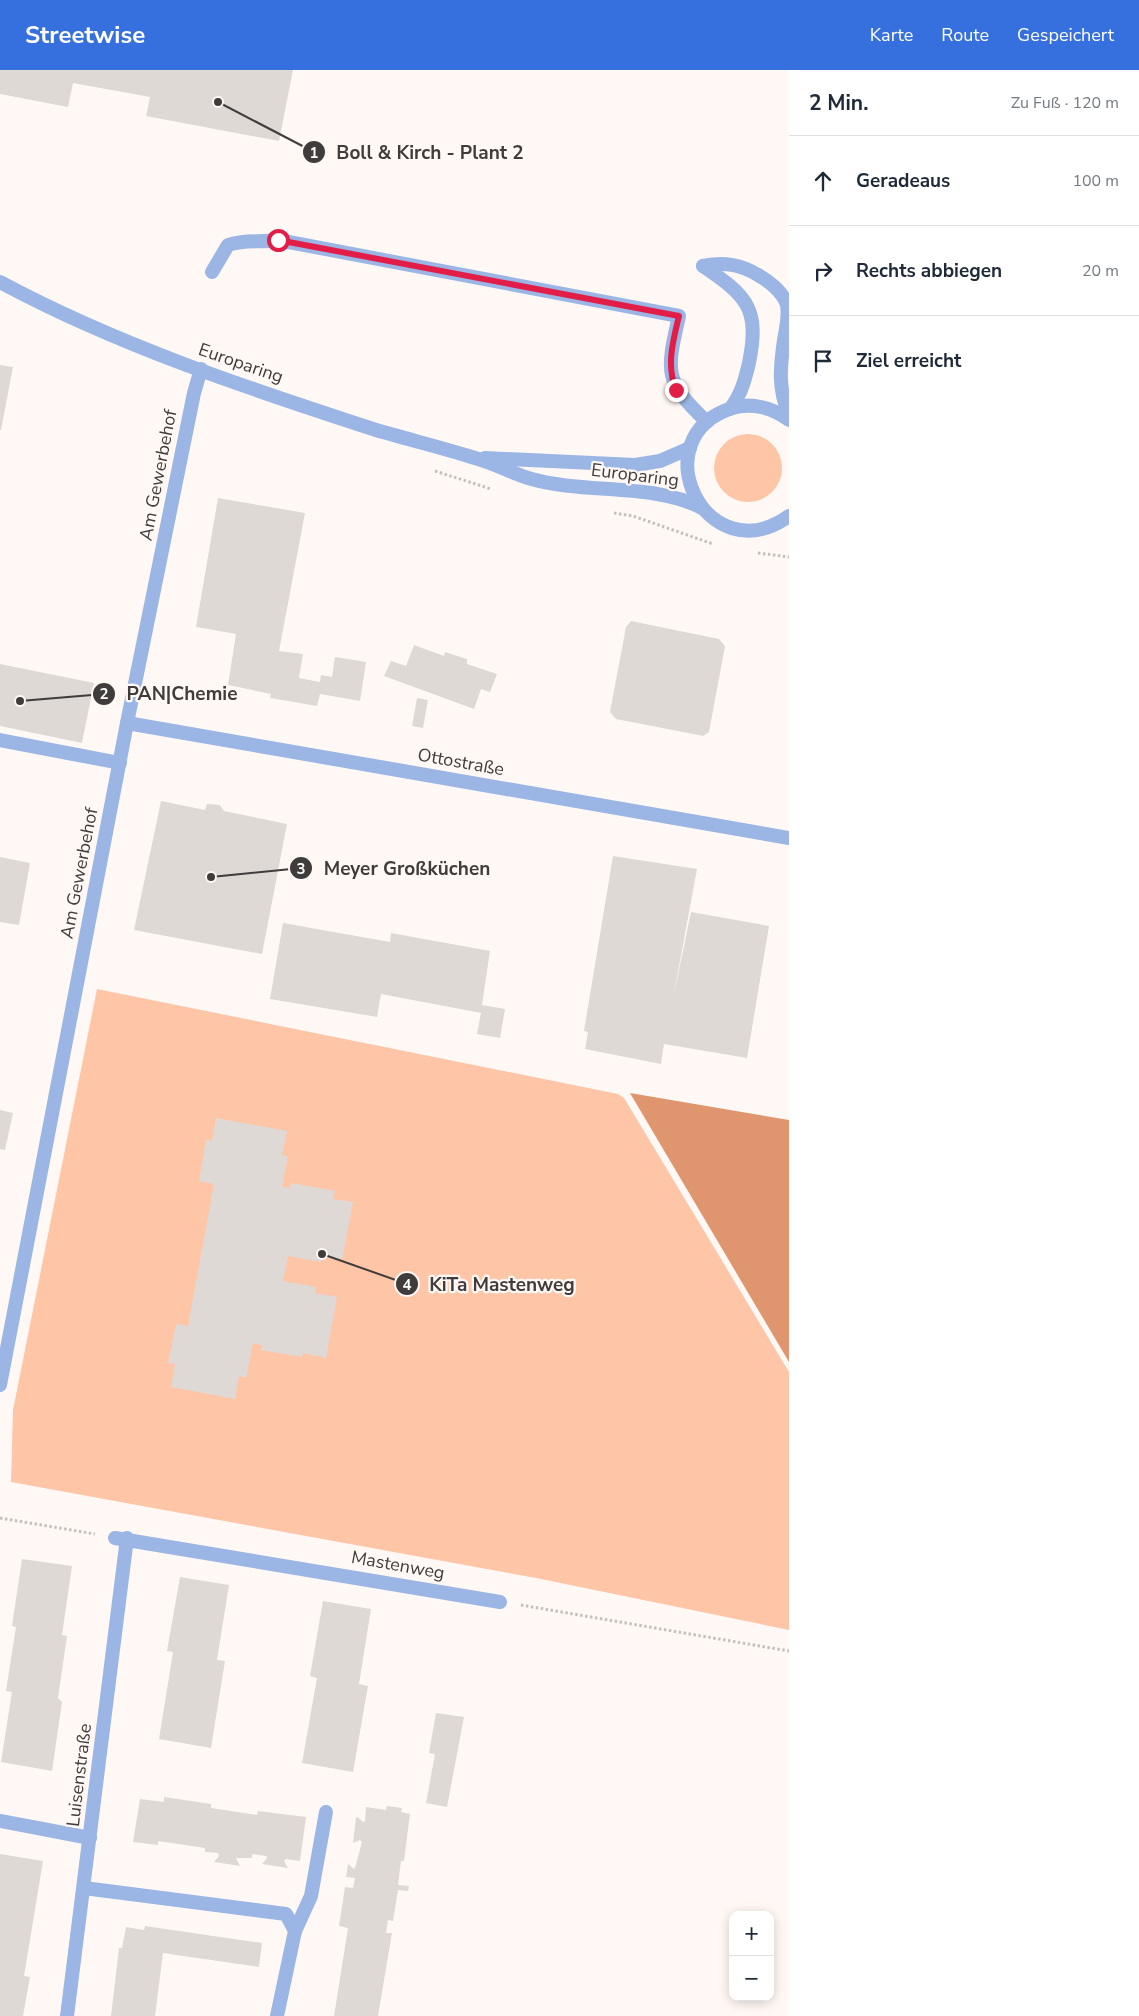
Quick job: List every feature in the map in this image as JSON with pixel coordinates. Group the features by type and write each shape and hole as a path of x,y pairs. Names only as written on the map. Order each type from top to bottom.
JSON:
{"street":[{"path":"212,272 228,244 242,240 262,243 278,240 679,316 671,360 674,383 680,394 707,422"},
{"path":"730,409 738,398 744,382 754,333 751,315 741,295 726,281 703,266 722,262 751,270 765,279 782,296 787,305 788,314 780,363 780,390 789,415"},
{"name":"Europaring","path":"0,282 53,310 201,369 373,429 477,458 528,478 563,486 669,495 702,508 722,524 747,531 772,526 789,516"},
{"name":"Am Gewerbehof","path":"0,1384 127,723 194,393 201,369"},
{"name":"Europaring","path":"702,508 691,490 687,476 690,448 697,434 707,422 730,409 743,406 765,408 789,420"},
{"name":"Europaring","path":"477,458 512,458 635,466 660,461 690,448"},
{"name":"Ottostraße","path":"127,723 789,838"},
{"path":"0,740 120,763"},
{"name":"Mastenweg","path":"121,1538 500,1602"},
{"name":"Luisenstraße","path":"67,2016 90,1838 121,1538"},
{"path":"277,2016 295,1931 311,1896 326,1812"},
{"path":"0,1821 90,1838"},
{"path":"84,1888 281,1912 286,1914 295,1931"}],"path":[{"path":"0,1518 121,1538"},
{"path":"500,1602 789,1651"}],"shaded area":[{"path":"741,434 755,434 767,439 777,449 782,461 782,475 777,487 767,497 755,502 741,502 729,497 719,487 714,475 714,461 719,449 729,439"},
{"path":"97,989 618,1094 624,1098 789,1372 789,1630 536,1578 11,1482 13,1410"},
{"path":"630,1093 789,1120 789,1362"}],"building":[{"path":"0,70 293,70 279,141 146,116 150,97 73,83 68,107 0,94"},
{"path":"0,365 13,367 1,430 0,430"},
{"path":"218,498 305,513 279,651 303,654 299,678 320,682 321,675 332,677 335,657 366,662 360,701 320,694 317,706 270,698 271,694 228,685 236,634 196,627"},
{"path":"631,621 719,639 725,646 709,732 703,736 616,719 610,712 626,627"},
{"path":"414,645 444,656 445,652 467,659 467,664 497,674 490,692 481,689 474,709 384,676 391,661 406,666"},
{"path":"0,664 94,683 82,743 0,726"},
{"path":"417,698 428,700 423,728 412,726"},
{"path":"161,801 205,810 207,804 220,805 224,811 287,824 262,954 134,930"},
{"path":"613,856 697,869 673,999 691,912 769,926 747,1058 664,1044 661,1064 585,1049 588,1032 584,1031"},
{"path":"0,857 30,863 19,925 0,922"},
{"path":"283,923 390,942 391,933 490,951 482,1005 505,1009 500,1038 477,1034 481,1013 381,994 377,1017 270,999"},
{"path":"0,1110 13,1113 5,1150 0,1149"},
{"path":"216,1118 287,1131 282,1155 288,1156 282,1187 290,1188 291,1183 335,1191 333,1199 353,1202 342,1260 322,1256 321,1262 288,1256 283,1281 316,1287 315,1293 337,1297 326,1358 303,1353 302,1357 261,1350 262,1345 253,1343 246,1378 239,1376 235,1399 171,1387 175,1364 168,1363 176,1324 188,1326 214,1184 199,1181 206,1140 212,1141"},
{"path":"22,1559 72,1566 62,1635 67,1636 58,1698 62,1702 52,1771 1,1762 12,1692 6,1691 16,1627 12,1626"},
{"path":"180,1577 229,1585 217,1660 225,1661 211,1748 159,1739 173,1652 167,1651"},
{"path":"323,1601 371,1609 359,1684 368,1686 353,1772 302,1763 317,1678 310,1676"},
{"path":"436,1713 464,1717 447,1807 426,1803 435,1754 429,1753"},
{"path":"164,1797 211,1804 211,1808 257,1815 258,1811 306,1817 300,1861 286,1859 284,1861 288,1868 262,1864 267,1858 266,1856 252,1854 252,1858 236,1858 240,1866 214,1862 219,1856 218,1853 205,1852 205,1848 158,1841 158,1845 133,1842 140,1799 164,1802"},
{"path":"387,1806 402,1808 401,1812 410,1814 404,1861 401,1861 398,1885 409,1886 408,1891 398,1890 393,1921 388,1920 386,1933 392,1933 378,2016 334,2016 348,1928 339,1926 345,1887 353,1888 355,1878 346,1877 348,1864 355,1868 362,1842 360,1840 353,1843 356,1817 363,1822 365,1821 366,1807 386,1810"},
{"path":"0,1854 43,1861 24,1976 30,1977 23,2016 0,2016"},
{"path":"145,1926 262,1943 259,1967 163,1953 155,2016 111,2016 119,1948 122,1948 126,1927 144,1930"}],"place":[{"name":"Boll & Kirch - Plant 2","path":"218,102"},
{"name":"PAN|Chemie","path":"20,701"},
{"name":"Meyer Großküchen","path":"211,877"},
{"name":"KiTa Mastenweg","path":"322,1254"}],"route":[{"path":"278,240 679,316 672,346 670,367 676,390"}]}
